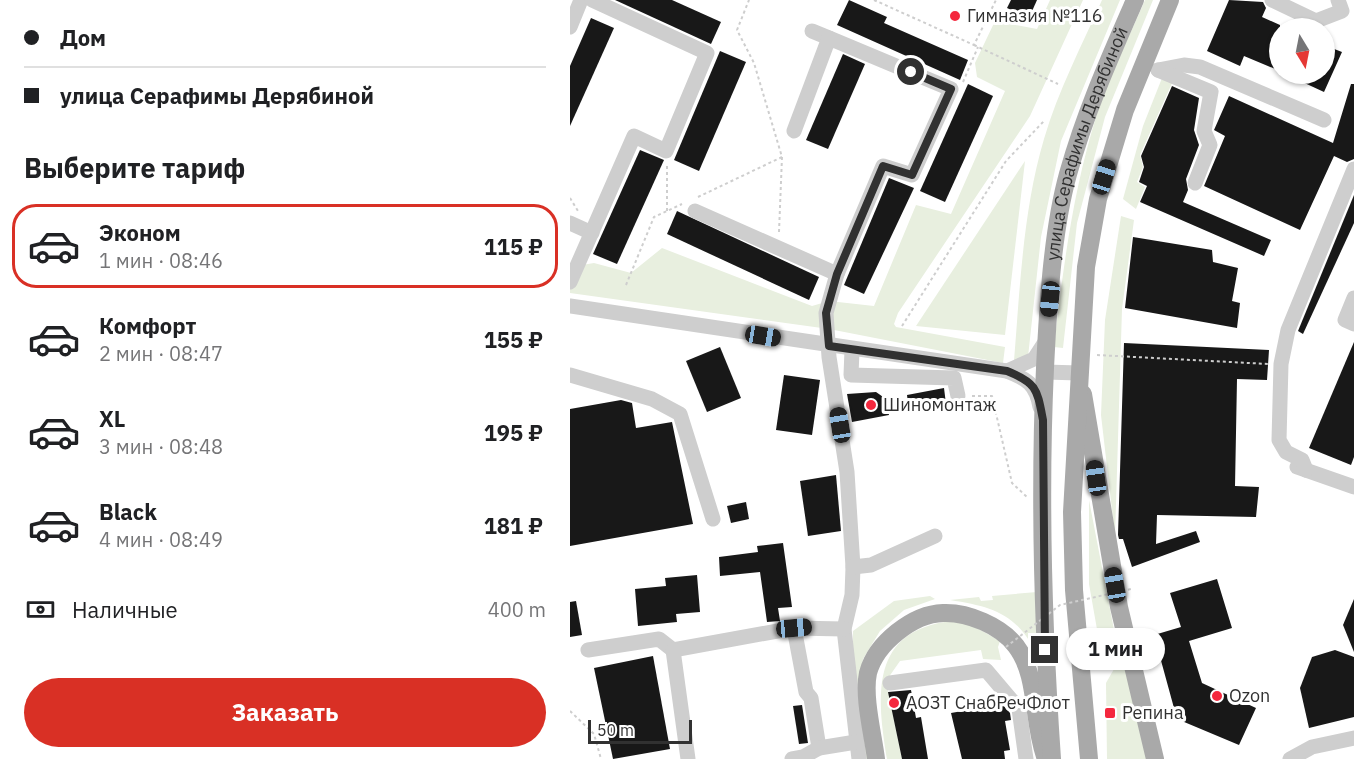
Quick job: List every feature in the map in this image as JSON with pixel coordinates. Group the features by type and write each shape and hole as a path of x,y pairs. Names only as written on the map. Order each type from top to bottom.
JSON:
{"main road":[{"name":"улица Серафимы Дерябиной","path":"1052,759 1043,628 1043,420 1047,338 1055,256 1068,176 1091,99 1135,0"},
{"name":"улица Серафимы Дерябиной","path":"1089,759 1074,590 1072,512 1086,267 1098,199 1125,110 1151,67 1170,0"},
{"path":"1079,376 1088,416 1099,498 1119,607 1155,759"},
{"path":"876,759 868,689 868,674 873,662 883,647 905,627 918,620 943,613 963,615 988,624 1015,644 1029,671 1038,738 1046,759"}],"street":[{"path":"570,27 581,0"},
{"path":"570,282 634,136 666,152 707,53 591,0"},
{"path":"1272,0 1316,21 1342,11 1338,0"},
{"path":"812,31 951,89 912,175 883,166 837,274 826,313 847,472 853,567 852,595 844,629 858,759"},
{"path":"794,132 829,38"},
{"path":"1151,67 1184,65 1200,67 1324,120"},
{"path":"1151,67 1211,92 1204,131 1210,145 1195,183"},
{"path":"1306,470 1302,460 1286,452 1280,440 1281,364 1288,330 1354,169"},
{"path":"695,211 837,274"},
{"path":"570,223 592,233"},
{"path":"1354,298 1345,320 1354,324"},
{"path":"570,306 852,350 1007,371 1027,379 1036,389 1043,420"},
{"path":"1007,371 1034,359 1047,338"},
{"path":"852,350 851,375 954,378 958,396"},
{"path":"1045,372 1079,376"},
{"path":"570,375 652,399 680,414 713,519"},
{"path":"1291,465 1354,487"},
{"path":"853,567 871,565 935,536"},
{"path":"674,650 794,628 844,629"},
{"path":"794,628 806,692 811,698 819,748"},
{"path":"588,650 659,639 674,650 688,759"},
{"path":"890,683 986,670 1019,709 1026,759"},
{"path":"1290,759 1354,738"},
{"path":"792,759 803,757 819,748 856,742"}],"path":[{"path":"749,0 736,30 754,63 782,157 779,248"},
{"path":"874,0 1058,84"},
{"path":"951,89 960,87 996,0"},
{"path":"902,326 1006,161 1044,121"},
{"path":"666,152 669,176 667,211"},
{"path":"626,285 654,217 782,157"},
{"path":"1094,355 1281,364"},
{"path":"958,396 992,396 1012,483 1027,497"},
{"path":"1006,647 1060,605 1131,589"},
{"path":"570,711 594,735 601,759"}],"green space":[{"path":"1050,0 1083,0 1030,116 898,313 894,324 896,327 1005,347 1003,363 829,329 570,293 570,267 594,263 631,273 662,248 812,306 829,301 874,306 916,205 951,214 1005,91 977,77 975,63 995,21 1037,29"},
{"path":"1102,0 1120,0 1061,141 1041,237 1028,357 1014,361 1023,249 1037,166 1056,103"},
{"path":"1145,0 1153,0 1105,117 1077,223 1063,348 1054,347 1070,229 1081,171 1097,114"},
{"path":"1162,78 1173,81 1140,155 1143,167 1137,182 1145,187 1136,209 1123,199 1143,126"},
{"path":"1025,161 1005,335 916,326"},
{"path":"1121,216 1134,220 1122,309 1115,536 1101,415 1105,320"},
{"path":"1089,500 1116,640 1108,642 1110,651 1101,652 1089,584"},
{"path":"1037,592 1038,657 1022,631 1003,615 980,606 950,600 979,597 981,601 993,600 992,596"},
{"path":"930,596 935,599 904,610 880,631 863,659 860,686 869,759 865,759 853,666 853,631 894,601"},
{"path":"952,621 966,622 1000,641 998,647 1001,660 983,659 981,650 900,661 886,681 902,759 887,759 881,712 881,690 892,652 905,638 925,627"},
{"path":"1122,655 1148,759 1107,759 1106,683"}],"building":[{"path":"615,0 672,0 721,22 711,44"},
{"path":"849,0 887,17 884,23 968,60 960,80 837,25"},
{"path":"1011,0 1037,0 1029,18 1007,8"},
{"path":"1229,0 1263,2 1266,8 1262,17 1269,20 1269,66 1244,56 1240,66 1207,51"},
{"path":"591,18 614,28 570,126 570,66"},
{"path":"1335,49 1342,52 1335,68"},
{"path":"720,51 746,62 699,171 674,160"},
{"path":"843,54 865,64 828,149 806,140"},
{"path":"968,84 993,96 945,202 920,191"},
{"path":"1307,84 1328,84 1324,92"},
{"path":"1351,84 1354,84 1354,159 1347,162 1334,156 1300,230 1204,186 1225,136 1214,130 1229,96 1333,143"},
{"path":"1172,86 1199,98 1194,130 1199,145 1186,179 1188,190 1183,202 1271,240 1264,256 1140,202 1147,186 1139,182 1144,167 1141,156"},
{"path":"640,150 664,160 617,264 593,254"},
{"path":"889,178 914,188 864,294 844,285"},
{"path":"1354,195 1354,223 1303,334 1298,331"},
{"path":"677,211 819,277 809,300 667,234"},
{"path":"1133,237 1212,250 1213,262 1238,268 1232,301 1240,303 1237,328 1125,308"},
{"path":"1354,342 1354,457 1351,465 1309,448"},
{"path":"1124,343 1269,350 1267,380 1237,379 1235,486 1259,487 1256,517 1157,515 1156,544 1196,531 1200,542 1132,567 1123,539 1119,539 1118,535"},
{"path":"720,347 741,398 707,412 686,361"},
{"path":"784,375 820,380 812,435 776,430"},
{"path":"944,388 946,404 909,411 907,395"},
{"path":"876,392 886,399 889,415 852,422 847,394"},
{"path":"621,400 632,403 636,428 672,422 693,524 570,546 570,409"},
{"path":"836,475 841,531 808,536 800,481"},
{"path":"746,502 749,519 731,523 727,506"},
{"path":"783,543 792,607 778,608 780,621 767,622 760,572 720,576 719,557 758,552 757,546"},
{"path":"697,575 700,612 676,614 677,622 638,626 635,589 666,586 665,578"},
{"path":"1217,579 1232,628 1189,641 1202,683 1256,708 1239,745 1177,719 1154,635 1181,627 1170,593"},
{"path":"1354,599 1354,652 1343,625"},
{"path":"576,601 582,635 570,637 570,602"},
{"path":"1335,650 1354,657 1354,717 1309,728 1300,688 1312,657"},
{"path":"653,656 670,749 613,759 594,668"},
{"path":"911,690 916,718 921,717 928,759 902,759 888,692"},
{"path":"1002,704 1010,713 1011,720 1005,721 1010,750 1004,751 1005,759 962,759 951,713"},
{"path":"802,705 808,743 799,744 793,706"}],"place":[{"name":"Гимназия №116","path":"955,16"},
{"name":"Шиномонтаж","path":"871,405"},
{"name":"Ozon","path":"1217,696"},
{"name":"АОЗТ СнабРечФлот","path":"894,703"},
{"name":"Репина","path":"1110,713"}],"route":[{"path":"911,72 951,89 912,175 883,166 837,274 826,313 829,346 1007,371 1027,379 1036,389 1043,420 1043,628 1045,650"}]}
